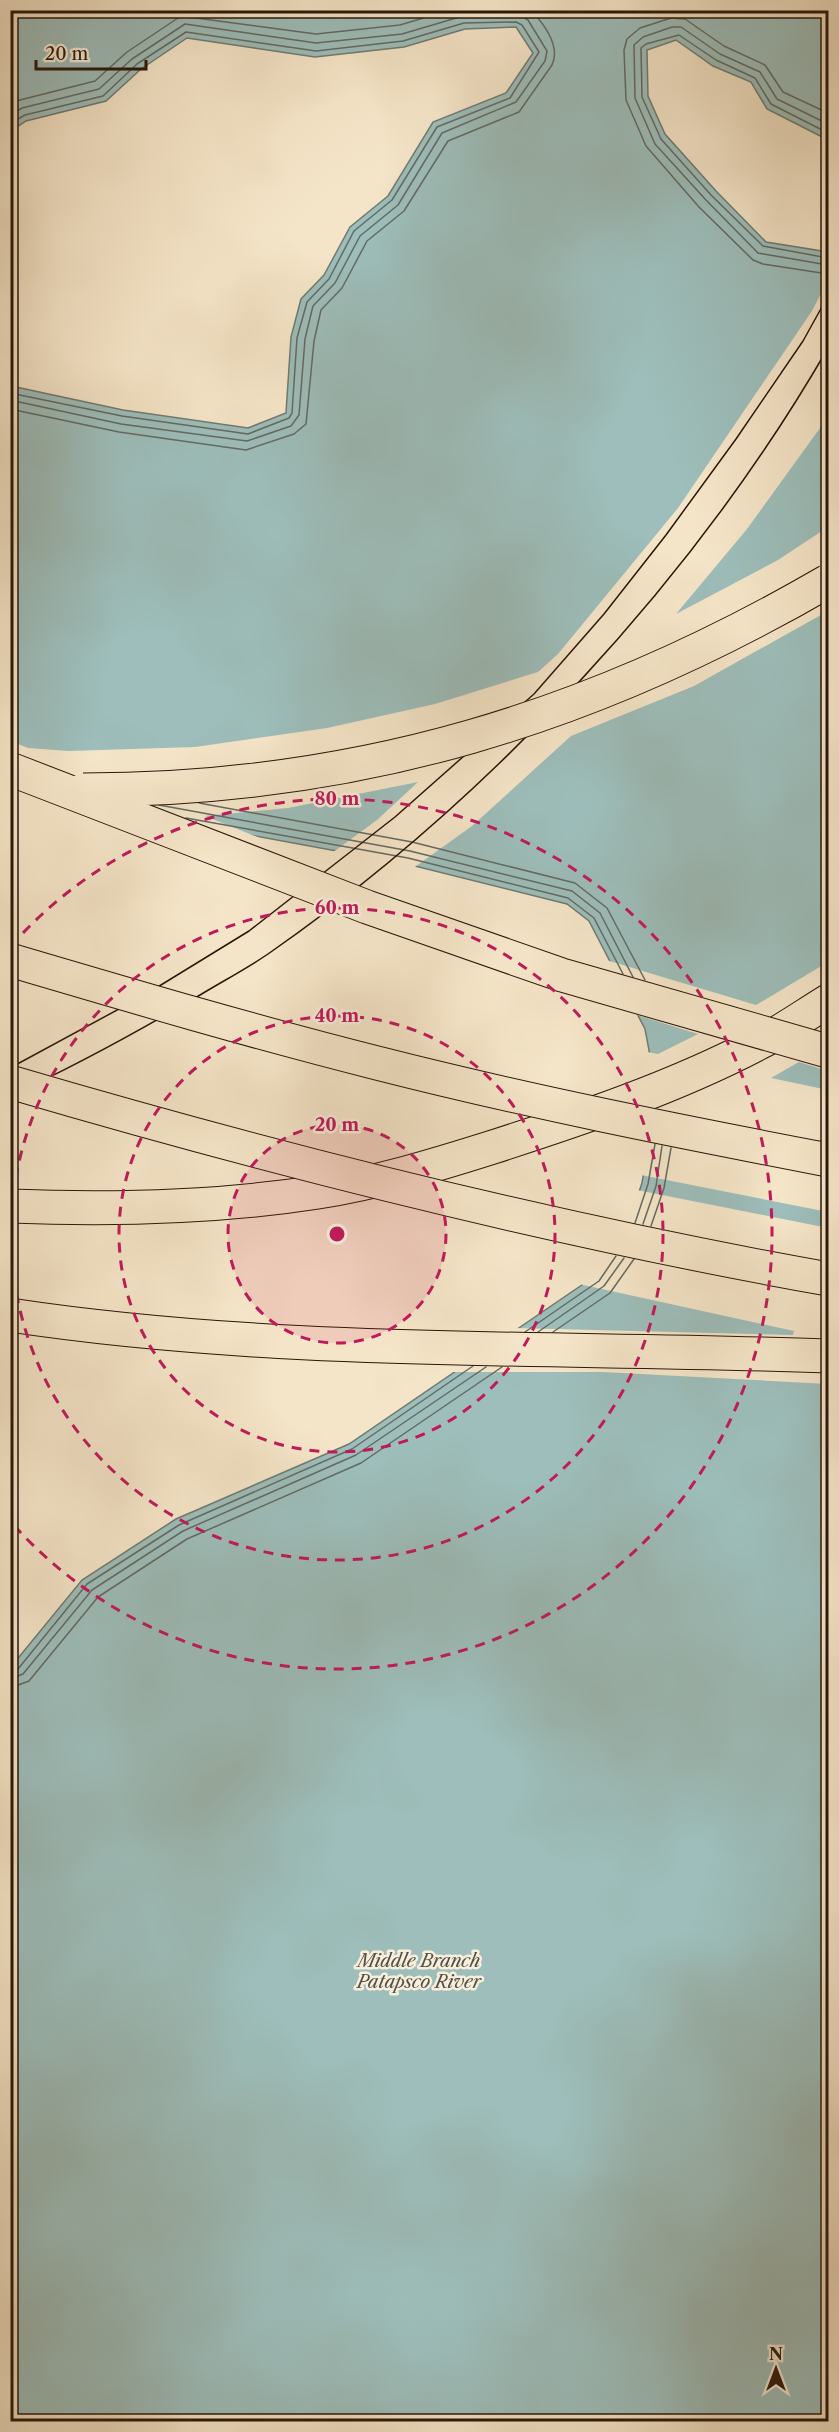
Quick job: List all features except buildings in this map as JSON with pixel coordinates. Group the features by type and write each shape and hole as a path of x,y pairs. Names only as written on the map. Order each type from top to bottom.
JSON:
{"highway":[{"path":"10,788 148,790 248,783 336,770 418,752 507,727 677,661 759,621 828,581"},
{"path":"10,769 367,907 562,975 828,1051"},
{"path":"10,960 253,1031 378,1064 624,1120 828,1160"},
{"path":"10,1206 141,1208 238,1202 319,1192 385,1178 532,1134 625,1101 759,1043 828,1001"},
{"path":"10,1082 205,1138 510,1213 645,1244 828,1279"},
{"path":"10,1315 69,1324 234,1340 828,1356"}],"water":[{"name":"Middle Branch Patapsco River","path":"11,11 828,11 828,140 767,109 751,82 713,66 676,40 647,50 648,96 665,134 716,191 766,242 828,252 828,2421 11,2421 10,1668 82,1580 176,1519 349,1444 595,1276 626,1231 642,1183 654,1117 649,1050 645,1029 589,921 567,904 407,864 11,791 11,386 123,410 248,428 286,413 291,337 301,299 324,275 350,227 388,196 433,122 506,93 533,53 516,27 465,29 404,47 315,57 187,38 141,69 106,101 26,121 11,131"}],"pier":[{"path":"828,280 828,417 747,529 676,614 778,560 828,527 828,611 694,686 571,736 472,826 412,869 332,853 377,820 418,782 288,808 205,816 270,842 27,800 10,794 11,741 28,748 69,751 195,747 327,728 435,704 538,672 558,654 678,508 812,311"},
{"path":"606,960 756,1005 828,962 828,1071 799,1062 771,1078 828,1090 828,1212 641,1175 651,1117 647,1052 658,1054 698,1034 634,1014"},
{"path":"637,1190 828,1228 828,1384 603,1372 449,1372 514,1328 793,1335 794,1331 579,1284 593,1274 623,1230"}],"tram line":[{"path":"10,1068 143,996 249,931 395,817 534,694 604,614 666,535 736,439 803,341 828,296"},
{"path":"10,1096 130,1035 268,954 350,894 429,827 507,756 580,681 650,601 715,519 774,434 828,348"}]}
